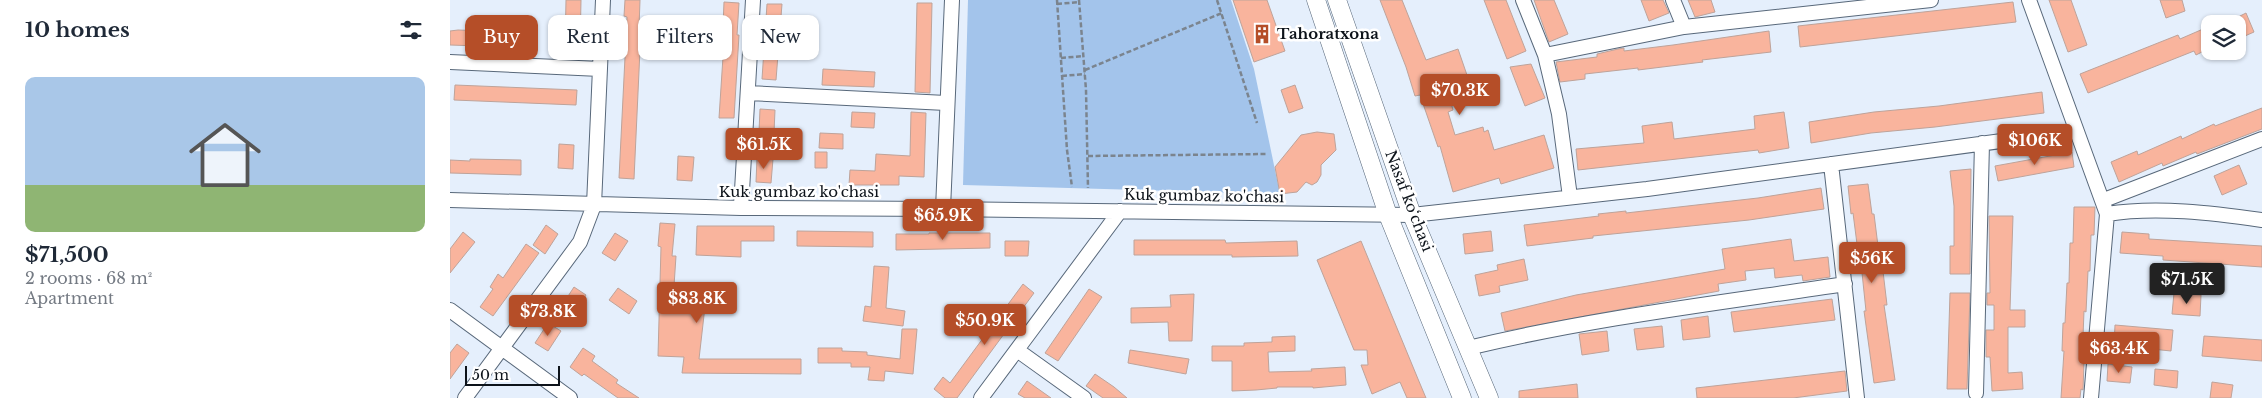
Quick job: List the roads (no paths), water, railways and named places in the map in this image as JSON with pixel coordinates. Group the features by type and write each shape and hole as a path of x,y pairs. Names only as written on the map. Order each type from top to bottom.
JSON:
{"main road":[{"name":"Nasaf ko‘chasi","path":"1316,0 1388,215 1462,398"},
{"name":"Nasaf ko‘chasi","path":"1337,0 1412,215 1489,398"}],"street":[{"path":"465,398 580,242 594,205 603,0"},
{"path":"741,208 754,0"},
{"path":"943,208 946,103 952,0"},
{"path":"1523,0 1545,55 1559,114 1570,197"},
{"path":"1673,0 1684,27"},
{"path":"1545,55 1684,27 1818,6 1931,0"},
{"path":"2029,0 2075,131 2105,207 2091,398"},
{"path":"450,62 600,69"},
{"path":"748,93 946,103"},
{"name":"Kuk gumbaz ko'chasi","path":"450,200 741,208 943,208 1412,215 1647,189 2075,131"},
{"path":"2105,207 2262,139"},
{"path":"1976,393 1982,143"},
{"path":"1831,164 1857,398"},
{"path":"2105,207 2226,215 2262,220"},
{"path":"981,398 1120,211"},
{"path":"1468,348 1551,330 1845,284"},
{"path":"450,310 570,398"},
{"path":"1017,350 1084,398"}],"place":[{"name":"Tahoratxona","path":"1262,34"}]}
